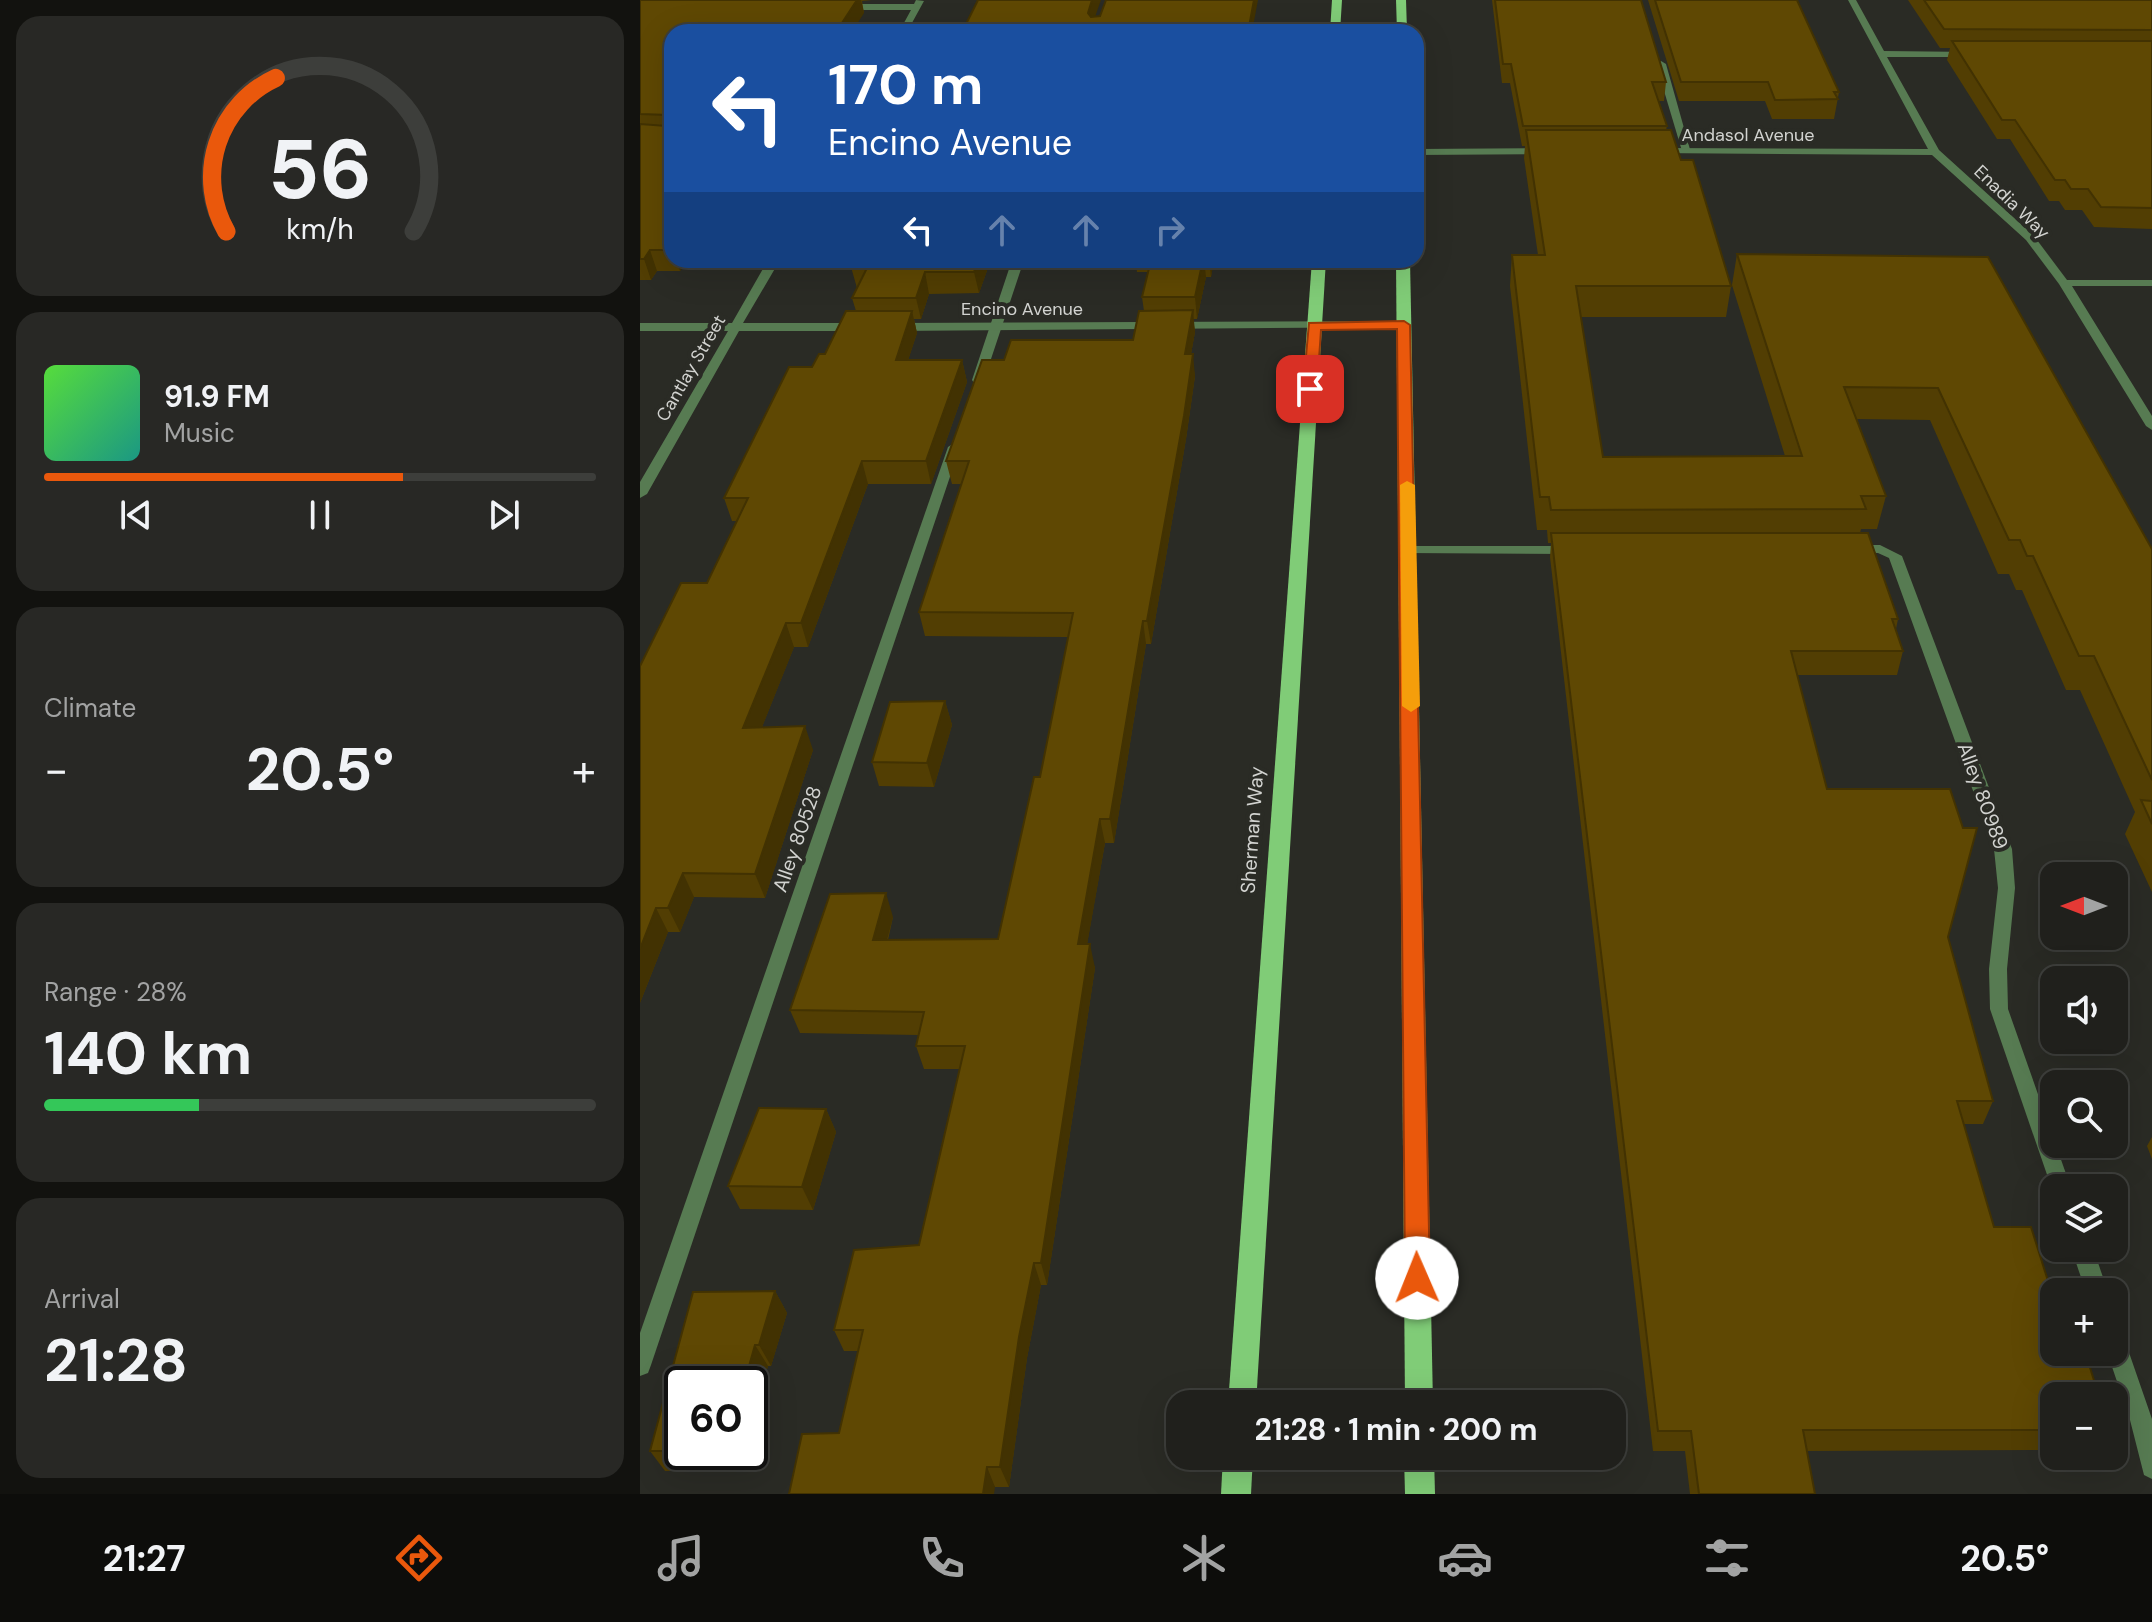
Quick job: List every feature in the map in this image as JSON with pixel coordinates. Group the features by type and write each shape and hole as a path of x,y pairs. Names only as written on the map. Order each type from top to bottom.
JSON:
{"main road":[{"path":"1336,24 1337,0"},
{"path":"1401,0 1402,24"},
{"name":"Sherman Way","path":"1243,1390 1318,268"},
{"path":"1403,268 1419,1390"},
{"path":"1236,1494 1237,1470"},
{"path":"1419,1470 1420,1494"}],"street":[{"name":"Enadia Way","path":"1852,0 1935,152 2030,238 2064,283 2152,426"},
{"path":"830,7 919,4"},
{"path":"908,24 919,4"},
{"path":"1655,45 1687,151"},
{"path":"1882,54 1977,54"},
{"path":"1424,152 1562,151"},
{"name":"Andasol Avenue","path":"1640,151 1935,152"},
{"name":"Cantlay Street","path":"640,494 769,268"},
{"path":"972,397 1015,268"},
{"path":"2064,283 2152,283"},
{"name":"Encino Avenue","path":"640,327 1404,325"},
{"name":"Alley 80528","path":"640,1365 961,427"},
{"name":"Alley 80989","path":"1834,549 1880,549 1895,556 2003,849 2008,871 1996,989 1999,1009 2056,1174"},
{"path":"1409,550 1587,550"},
{"path":"2123,1366 2141,1420 2152,1467"}],"building":[{"path":"640,0 857,0 841,24 664,24 664,115 640,114"},
{"path":"978,0 1092,0 1088,13 1091,17 1100,16 1106,0 1254,0 1250,24 966,24"},
{"path":"1495,0 1641,0 1666,82 1652,82 1667,126 1523,126 1511,64 1503,64"},
{"path":"1655,0 1797,0 1839,92 1834,92 1838,99 1775,100 1768,82 1681,82"},
{"path":"1924,0 2152,0 2152,30 1944,29"},
{"path":"1952,41 2152,41 2152,208 2101,207 2088,189 2071,189 2065,180 2055,180 2015,120 2002,120"},
{"path":"640,124 664,126 664,250 650,250 644,259 640,259"},
{"path":"1526,130 1671,130 1681,160 1693,160 1731,286 1576,286 1603,457 1802,456 1737,254 1988,257 2152,549 2152,780 2094,656 2079,656 2033,556 2027,556 2020,540 2009,540 1938,388 1844,387 1886,496 1861,496 1866,509 1551,510 1549,497 1540,497 1512,255 1545,255"},
{"path":"867,268 976,268 974,272 925,272 916,298 852,298"},
{"path":"1149,268 1201,268 1195,297 1142,297"},
{"path":"1193,310 1185,354 1193,354 1184,416 1147,621 1143,621 1110,819 1100,819 1078,944 1090,944 1041,1263 1034,1263 1019,1337 1000,1467 987,1467 983,1494 789,1494 802,1434 839,1433 863,1330 834,1330 854,1250 919,1245 965,1046 916,1046 924,1012 790,1010 830,894 886,893 873,940 998,939 1034,777 1040,777 1073,613 919,612 969,461 946,461 982,360 1004,360 1011,340 1133,340 1139,311"},
{"path":"846,311 912,311 896,360 962,360 926,461 862,461 801,623 786,623 743,728 805,726 755,874 683,873 668,908 656,908 640,949 640,666 681,583 707,583 748,498 724,498 789,367 812,367 819,354 825,354"},
{"path":"1551,533 1868,533 1898,619 1892,619 1903,651 1791,651 1827,789 1950,789 1963,828 1977,828 1948,937 1993,1101 1957,1101 1994,1227 2031,1227 2047,1278 2040,1278 2040,1366 2089,1366 2095,1382 2040,1382 2040,1430 1803,1430 1815,1494 1699,1494 1691,1431 1658,1431"},
{"path":"945,701 927,763 872,762 890,702"},
{"path":"2141,800 2152,801 2152,824"},
{"path":"759,1108 826,1109 802,1187 728,1186"},
{"path":"775,1291 759,1345 755,1345 749,1366 673,1366 693,1292"},
{"path":"664,1399 664,1451 650,1451"}],"slow traffic":[{"path":"1407,485 1411,706"}],"route":[{"path":"1310,389 1314,326 1404,325 1417,1278"}]}
